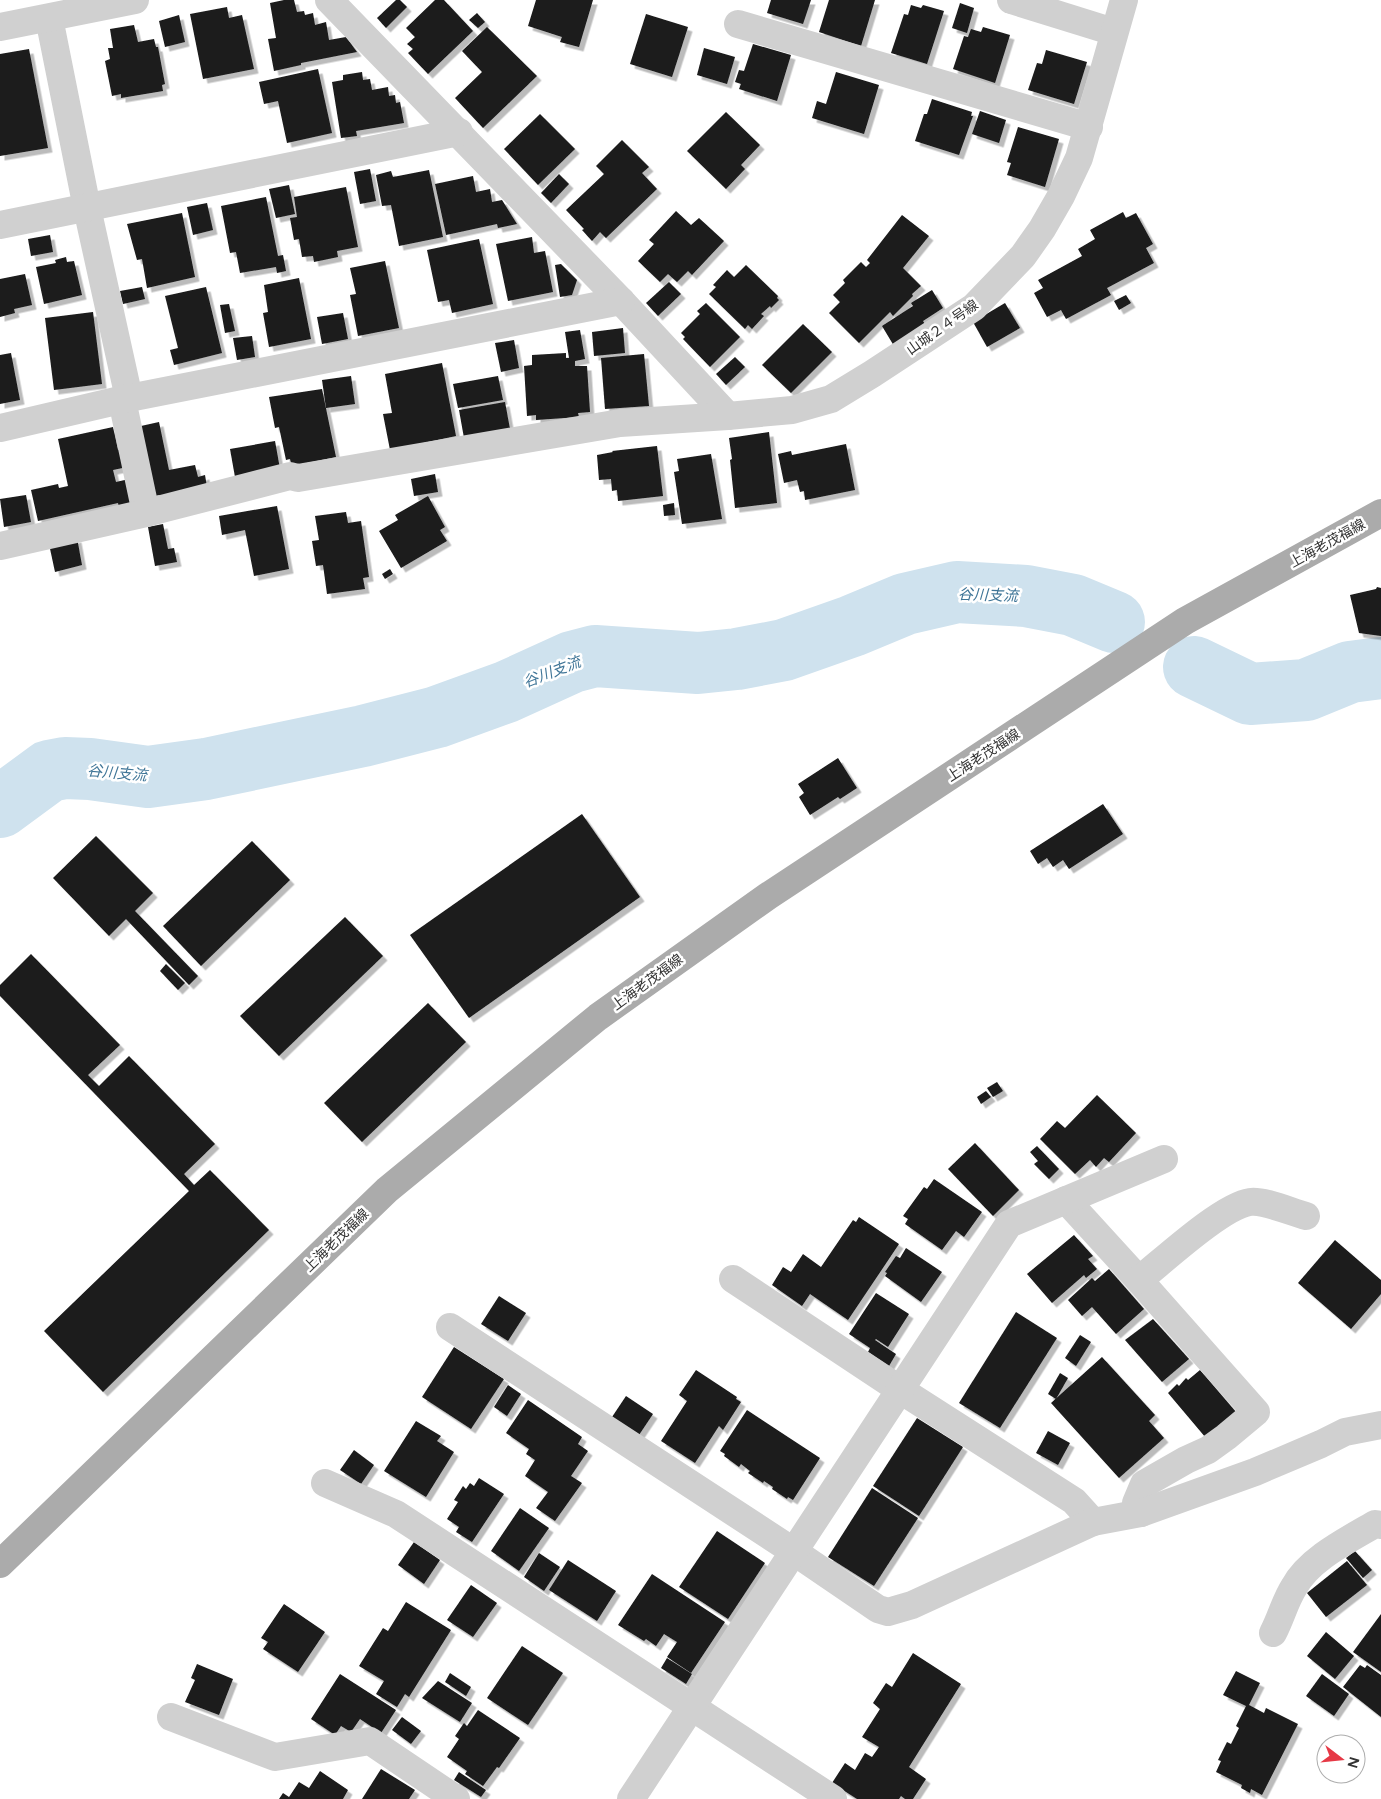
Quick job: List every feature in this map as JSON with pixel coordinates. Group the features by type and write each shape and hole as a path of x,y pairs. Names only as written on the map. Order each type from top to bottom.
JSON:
{"main road":[{"name":"上海老茂福線","path":"0,1564 387,1190 598,1017 768,896 1184,621 1381,513"}],"street":[{"path":"0,28 135,0"},
{"path":"330,0 621,301 728,416"},
{"path":"1011,0 1114,32"},
{"name":"山城２４号線","path":"0,546 290,476 298,478 620,424 792,410 831,399 974,307 1023,256 1042,229 1061,196 1075,166 1089,127 1124,0"},
{"path":"49,18 126,399 146,512"},
{"path":"738,24 1089,127"},
{"path":"0,225 459,132"},
{"path":"0,428 126,399 621,301"},
{"path":"631,1799 1009,1224 1164,1159"},
{"path":"1066,1200 1256,1412 1208,1450 1144,1484 1136,1503 1141,1513"},
{"path":"1139,1280 1215,1219 1250,1202 1306,1216"},
{"path":"733,1279 1074,1500 1093,1522"},
{"path":"450,1327 793,1551 878,1609 888,1612 912,1605 1093,1522 1141,1513 1255,1472 1345,1432 1381,1426"},
{"path":"325,1483 396,1514 833,1799"},
{"path":"1273,1633 1302,1574 1343,1542 1375,1524 1381,1525"},
{"path":"171,1717 275,1757 370,1740 456,1799"}],"building":[{"path":"294,0 297,12 304,11 305,15 313,13 315,25 326,22 329,40 346,37 357,52 301,63 301,65 274,71 268,39 276,38 270,3"},
{"path":"396,0 400,0 407,7 386,28 377,18"},
{"path":"435,0 444,0 473,31 428,74 408,53 413,49 407,44 415,37 406,28"},
{"path":"536,0 593,0 579,47 560,42 562,37 528,26"},
{"path":"771,0 811,0 803,24 767,13"},
{"path":"829,0 875,0 861,46 819,32"},
{"path":"960,3 974,8 967,33 952,28"},
{"path":"911,5 921,8 923,5 944,11 927,64 891,53 904,14 908,15"},
{"path":"227,7 229,18 242,15 254,69 203,79 190,14"},
{"path":"477,13 485,22 478,28 469,20"},
{"path":"646,14 688,27 672,77 630,64"},
{"path":"179,15 185,42 165,47 159,21"},
{"path":"134,25 138,42 154,39 156,47 158,47 165,84 162,85 163,91 121,98 121,94 112,96 105,61 110,59 108,48 113,48 110,29"},
{"path":"487,27 537,76 483,128 455,98 482,72 462,51"},
{"path":"983,27 1010,35 995,83 953,69 964,36 968,37 971,29 981,32"},
{"path":"753,44 791,55 777,101 739,89 741,84 735,82 739,70 744,71"},
{"path":"704,48 735,57 727,84 697,75"},
{"path":"29,49 48,148 0,156 0,54"},
{"path":"1046,50 1087,62 1074,104 1028,90 1037,63 1042,64"},
{"path":"318,69 332,133 287,143 278,101 264,104 259,82"},
{"path":"362,72 363,80 370,79 372,90 388,87 389,96 395,95 396,103 400,102 404,123 356,131 357,136 341,138 332,82 343,80 343,75"},
{"path":"836,72 879,85 864,134 812,118 817,101 826,104"},
{"path":"932,99 972,112 971,116 973,116 959,155 915,141 924,114 927,114"},
{"path":"980,111 1006,120 999,143 972,134"},
{"path":"726,112 760,145 741,165 745,169 726,189 687,151"},
{"path":"540,114 575,149 538,185 504,149"},
{"path":"1018,127 1059,139 1045,187 1007,175 1011,163 1007,162"},
{"path":"622,140 649,167 642,173 657,189 606,238 600,232 592,241 582,230 584,229 566,210 604,174 596,166"},
{"path":"370,169 376,201 360,204 354,172"},
{"path":"429,170 443,237 399,246 391,205 382,206 376,175 391,171 393,177"},
{"path":"559,174 569,184 551,203 541,193"},
{"path":"473,176 476,192 490,189 492,202 502,200 517,224 498,228 497,224 446,235 435,184"},
{"path":"289,185 295,214 276,218 269,189"},
{"path":"346,187 358,247 337,251 338,257 314,262 313,256 302,257 299,239 294,240 290,218 297,217 294,197"},
{"path":"266,197 278,256 283,255 286,271 277,273 276,267 240,273 236,252 230,253 221,206"},
{"path":"207,203 213,230 193,235 187,207"},
{"path":"676,211 691,225 699,218 724,241 692,275 688,271 677,282 668,274 660,282 638,261 654,244 649,240"},
{"path":"1123,212 1126,218 1136,213 1153,244 1146,248 1154,263 1107,288 1111,295 1066,319 1061,310 1047,317 1034,293 1043,288 1038,280 1082,256 1078,249 1095,239 1090,230"},
{"path":"182,213 195,277 147,288 142,259 137,260 127,224"},
{"path":"902,215 929,236 903,268 921,286 893,316 890,312 859,343 829,313 840,302 833,295 845,283 843,280 861,262 866,267 870,263 867,260"},
{"path":"50,235 53,252 31,256 28,239"},
{"path":"532,237 534,253 545,251 553,292 508,301 496,244"},
{"path":"479,239 493,304 452,313 449,300 438,302 427,250"},
{"path":"66,257 67,262 74,261 82,295 44,304 36,267 56,263 55,260"},
{"path":"385,261 399,328 358,336 350,295 356,294 350,268"},
{"path":"561,264 577,280 572,295 560,297 555,265"},
{"path":"746,265 778,296 779,300 761,314 764,316 752,329 748,325 745,329 709,294 716,287 713,285 727,270 734,277"},
{"path":"25,274 32,305 14,309 15,313 0,317 0,279"},
{"path":"299,278 311,339 269,347 263,313 268,312 264,285"},
{"path":"669,282 681,294 658,316 646,303"},
{"path":"142,287 145,299 123,304 120,291"},
{"path":"206,287 222,353 174,365 170,350 178,348 165,296"},
{"path":"932,290 943,308 923,321 926,326 894,346 882,326 913,306 911,303"},
{"path":"1126,295 1131,303 1119,310 1114,301"},
{"path":"706,303 740,337 710,367 683,339 685,337 681,333 700,314 697,311"},
{"path":"1005,303 1020,328 987,347 973,322"},
{"path":"229,304 235,331 225,333 220,305"},
{"path":"93,312 102,384 54,390 45,318"},
{"path":"343,313 348,339 322,344 317,317"},
{"path":"803,324 832,352 791,393 762,365"},
{"path":"623,328 625,353 594,356 592,332"},
{"path":"580,330 585,359 575,361 575,366 587,366 590,412 578,413 579,417 536,420 536,415 527,416 524,366 532,365 532,355 566,353 566,358 569,358 565,332"},
{"path":"252,336 255,357 237,360 233,338"},
{"path":"514,340 519,368 501,372 495,343"},
{"path":"11,353 20,400 0,404 0,355"},
{"path":"644,354 649,406 605,409 601,358"},
{"path":"735,357 745,367 726,385 716,374"},
{"path":"442,363 456,436 390,450 383,414 392,413 385,374"},
{"path":"351,376 355,404 326,408 322,380"},
{"path":"498,376 503,400 458,408 453,384"},
{"path":"322,389 336,457 292,466 290,459 286,460 279,427 275,428 269,397"},
{"path":"505,402 510,429 464,438 459,410"},
{"path":"159,422 169,470 195,465 198,477 205,475 207,487 160,497 160,495 155,496 141,426"},
{"path":"113,427 118,450 123,449 127,467 113,470 116,482 129,479 134,504 119,507 118,503 38,521 31,490 58,484 59,488 68,486 58,439"},
{"path":"769,432 777,503 735,508 729,438"},
{"path":"275,441 280,469 235,477 230,449"},
{"path":"846,444 855,490 805,500 804,491 800,492 797,480 784,483 778,454 791,451 792,455"},
{"path":"657,446 663,496 618,501 617,490 612,491 611,479 599,480 597,455 612,451"},
{"path":"711,454 722,519 682,524 674,472 679,471 677,459"},
{"path":"435,474 438,492 414,496 411,479"},
{"path":"26,495 31,522 4,527 0,499"},
{"path":"428,496 445,527 440,530 447,541 401,568 379,531 398,520 395,515"},
{"path":"674,503 675,515 664,516 663,505"},
{"path":"277,506 289,569 254,576 245,530 222,535 219,516"},
{"path":"346,512 348,523 361,521 369,577 363,578 365,589 327,594 323,565 316,566 312,541 319,540 315,516"},
{"path":"163,524 168,549 174,548 177,562 155,566 148,527"},
{"path":"77,538 82,565 55,572 49,544"},
{"path":"390,569 393,574 385,579 382,574"},
{"path":"1377,587 1381,588 1381,636 1359,633 1350,595 1376,589"},
{"path":"838,758 857,788 840,799 838,797 810,815 799,797 804,793 798,784"},
{"path":"1103,804 1123,834 1069,869 1063,860 1053,867 1047,858 1038,864 1030,851"},
{"path":"582,814 640,897 469,1018 410,935"},
{"path":"96,836 153,893 135,911 198,976 189,985 126,919 109,936 53,878"},
{"path":"252,841 290,880 201,966 163,926"},
{"path":"345,917 383,956 279,1056 240,1016"},
{"path":"31,954 120,1045 88,1075 99,1086 129,1056 215,1144 184,1174 194,1185 210,1170 269,1230 103,1392 44,1331 189,1191 0,996 0,985"},
{"path":"166,964 185,983 178,990 160,971"},
{"path":"428,1003 466,1042 362,1142 324,1103"},
{"path":"997,1082 1003,1091 993,1097 987,1088"},
{"path":"986,1091 991,1097 981,1104 977,1097"},
{"path":"1097,1095 1136,1133 1109,1162 1104,1158 1096,1167 1090,1160 1075,1174 1040,1139 1057,1121 1065,1128"},
{"path":"975,1143 1019,1190 993,1216 948,1169"},
{"path":"1037,1146 1059,1169 1049,1179 1034,1164 1038,1161 1030,1152"},
{"path":"934,1179 982,1212 964,1237 956,1231 942,1250 905,1224 908,1219 903,1216 924,1187 927,1189"},
{"path":"859,1217 899,1244 848,1320 810,1294 802,1306 772,1285 783,1267 791,1272 803,1254 821,1267 853,1220 856,1222"},
{"path":"1074,1235 1093,1256 1088,1259 1097,1269 1086,1278 1084,1275 1052,1303 1027,1274"},
{"path":"1335,1240 1381,1280 1381,1294 1351,1329 1298,1283"},
{"path":"906,1248 942,1272 921,1302 885,1276 887,1273 885,1272 896,1256 900,1258"},
{"path":"1109,1269 1144,1309 1116,1334 1092,1307 1082,1316 1068,1300 1092,1278 1095,1281"},
{"path":"876,1293 909,1314 888,1347 875,1340 896,1354 889,1366 868,1352 870,1348 849,1334"},
{"path":"499,1296 526,1313 508,1341 481,1324"},
{"path":"1016,1312 1057,1338 1000,1428 959,1403"},
{"path":"1153,1319 1189,1359 1162,1382 1125,1340"},
{"path":"1080,1335 1091,1342 1076,1366 1065,1358"},
{"path":"454,1347 504,1379 471,1429 422,1397"},
{"path":"1102,1357 1155,1415 1149,1421 1164,1438 1119,1478 1051,1403"},
{"path":"696,1370 737,1397 736,1399 741,1402 723,1430 719,1426 695,1463 661,1441 687,1401 679,1395"},
{"path":"1200,1370 1236,1412 1206,1438 1168,1393 1177,1384 1179,1386 1186,1378 1188,1380"},
{"path":"1060,1373 1068,1378 1056,1399 1048,1394"},
{"path":"508,1385 521,1394 507,1416 494,1407"},
{"path":"626,1396 653,1414 639,1435 612,1417"},
{"path":"528,1400 582,1437 578,1444 588,1451 571,1476 582,1483 555,1521 536,1508 548,1492 525,1476 535,1460 526,1454 529,1449 506,1433"},
{"path":"747,1410 820,1458 793,1500 788,1497 787,1499 764,1481 763,1483 748,1473 750,1471 741,1464 739,1467 720,1451"},
{"path":"917,1418 963,1447 919,1516 873,1486"},
{"path":"416,1421 441,1436 437,1441 454,1452 426,1497 384,1471"},
{"path":"1048,1431 1070,1443 1058,1465 1036,1453"},
{"path":"354,1450 374,1465 361,1484 340,1470"},
{"path":"479,1478 504,1494 472,1542 456,1532 459,1527 447,1519 458,1502 454,1500 463,1486 466,1489 470,1483 474,1486"},
{"path":"872,1488 918,1518 874,1586 828,1557"},
{"path":"520,1508 549,1528 519,1571 491,1551"},
{"path":"717,1531 765,1563 728,1619 679,1587"},
{"path":"414,1542 440,1560 424,1584 398,1565"},
{"path":"1355,1551 1372,1570 1363,1578 1346,1558"},
{"path":"539,1553 560,1567 544,1591 524,1577"},
{"path":"568,1560 616,1591 597,1621 549,1590"},
{"path":"1347,1561 1367,1585 1326,1617 1307,1593"},
{"path":"652,1574 725,1622 691,1673 667,1657 677,1642 664,1634 656,1646 618,1625"},
{"path":"471,1585 497,1603 473,1637 447,1620"},
{"path":"406,1602 451,1630 409,1697 405,1694 397,1707 376,1694 384,1681 359,1666 383,1628 388,1631"},
{"path":"284,1604 325,1632 298,1672 263,1649 268,1642 261,1638"},
{"path":"1381,1614 1381,1672 1353,1652"},
{"path":"1326,1632 1354,1656 1335,1679 1307,1656"},
{"path":"522,1646 563,1673 528,1725 487,1698"},
{"path":"913,1653 961,1684 909,1767 926,1779 913,1799 905,1799 901,1796 899,1799 857,1799 832,1783 845,1763 855,1770 865,1753 872,1757 879,1747 862,1737 880,1709 873,1703 886,1683 892,1687"},
{"path":"667,1658 692,1674 686,1684 661,1668"},
{"path":"197,1664 233,1679 219,1715 185,1702 195,1680 191,1678"},
{"path":"1360,1665 1365,1668 1367,1665 1381,1675 1381,1717 1343,1687"},
{"path":"1236,1671 1260,1683 1249,1705 1264,1713 1266,1708 1298,1724 1262,1795 1251,1789 1250,1793 1241,1788 1242,1785 1216,1772 1221,1761 1218,1760 1227,1742 1231,1744 1239,1728 1236,1726 1246,1706 1223,1695"},
{"path":"450,1673 471,1687 466,1696 445,1682"},
{"path":"340,1674 396,1710 381,1733 360,1719 351,1732 341,1726 335,1735 311,1719"},
{"path":"1322,1674 1349,1694 1334,1716 1306,1696"},
{"path":"438,1681 472,1703 460,1722 422,1698"},
{"path":"478,1710 520,1738 499,1768 497,1767 483,1786 465,1774 467,1771 447,1757 459,1739 455,1736 464,1723 467,1726"},
{"path":"402,1717 421,1731 411,1744 392,1730"},
{"path":"381,1769 415,1790 409,1799 362,1799"},
{"path":"320,1771 348,1790 343,1799 279,1799 283,1793 289,1797 299,1782 309,1788"},
{"path":"459,1772 486,1790 481,1797 454,1780"}],"waterway":[{"name":"谷川支流","path":"0,807 49,771 65,768 90,769 148,777 206,769 363,736 437,717 506,692 572,662 595,656 698,663 737,659 784,650 852,626 905,604 957,592 1026,596 1073,605 1114,622"},
{"path":"1194,667 1250,694 1306,690 1350,672 1381,668"}]}
